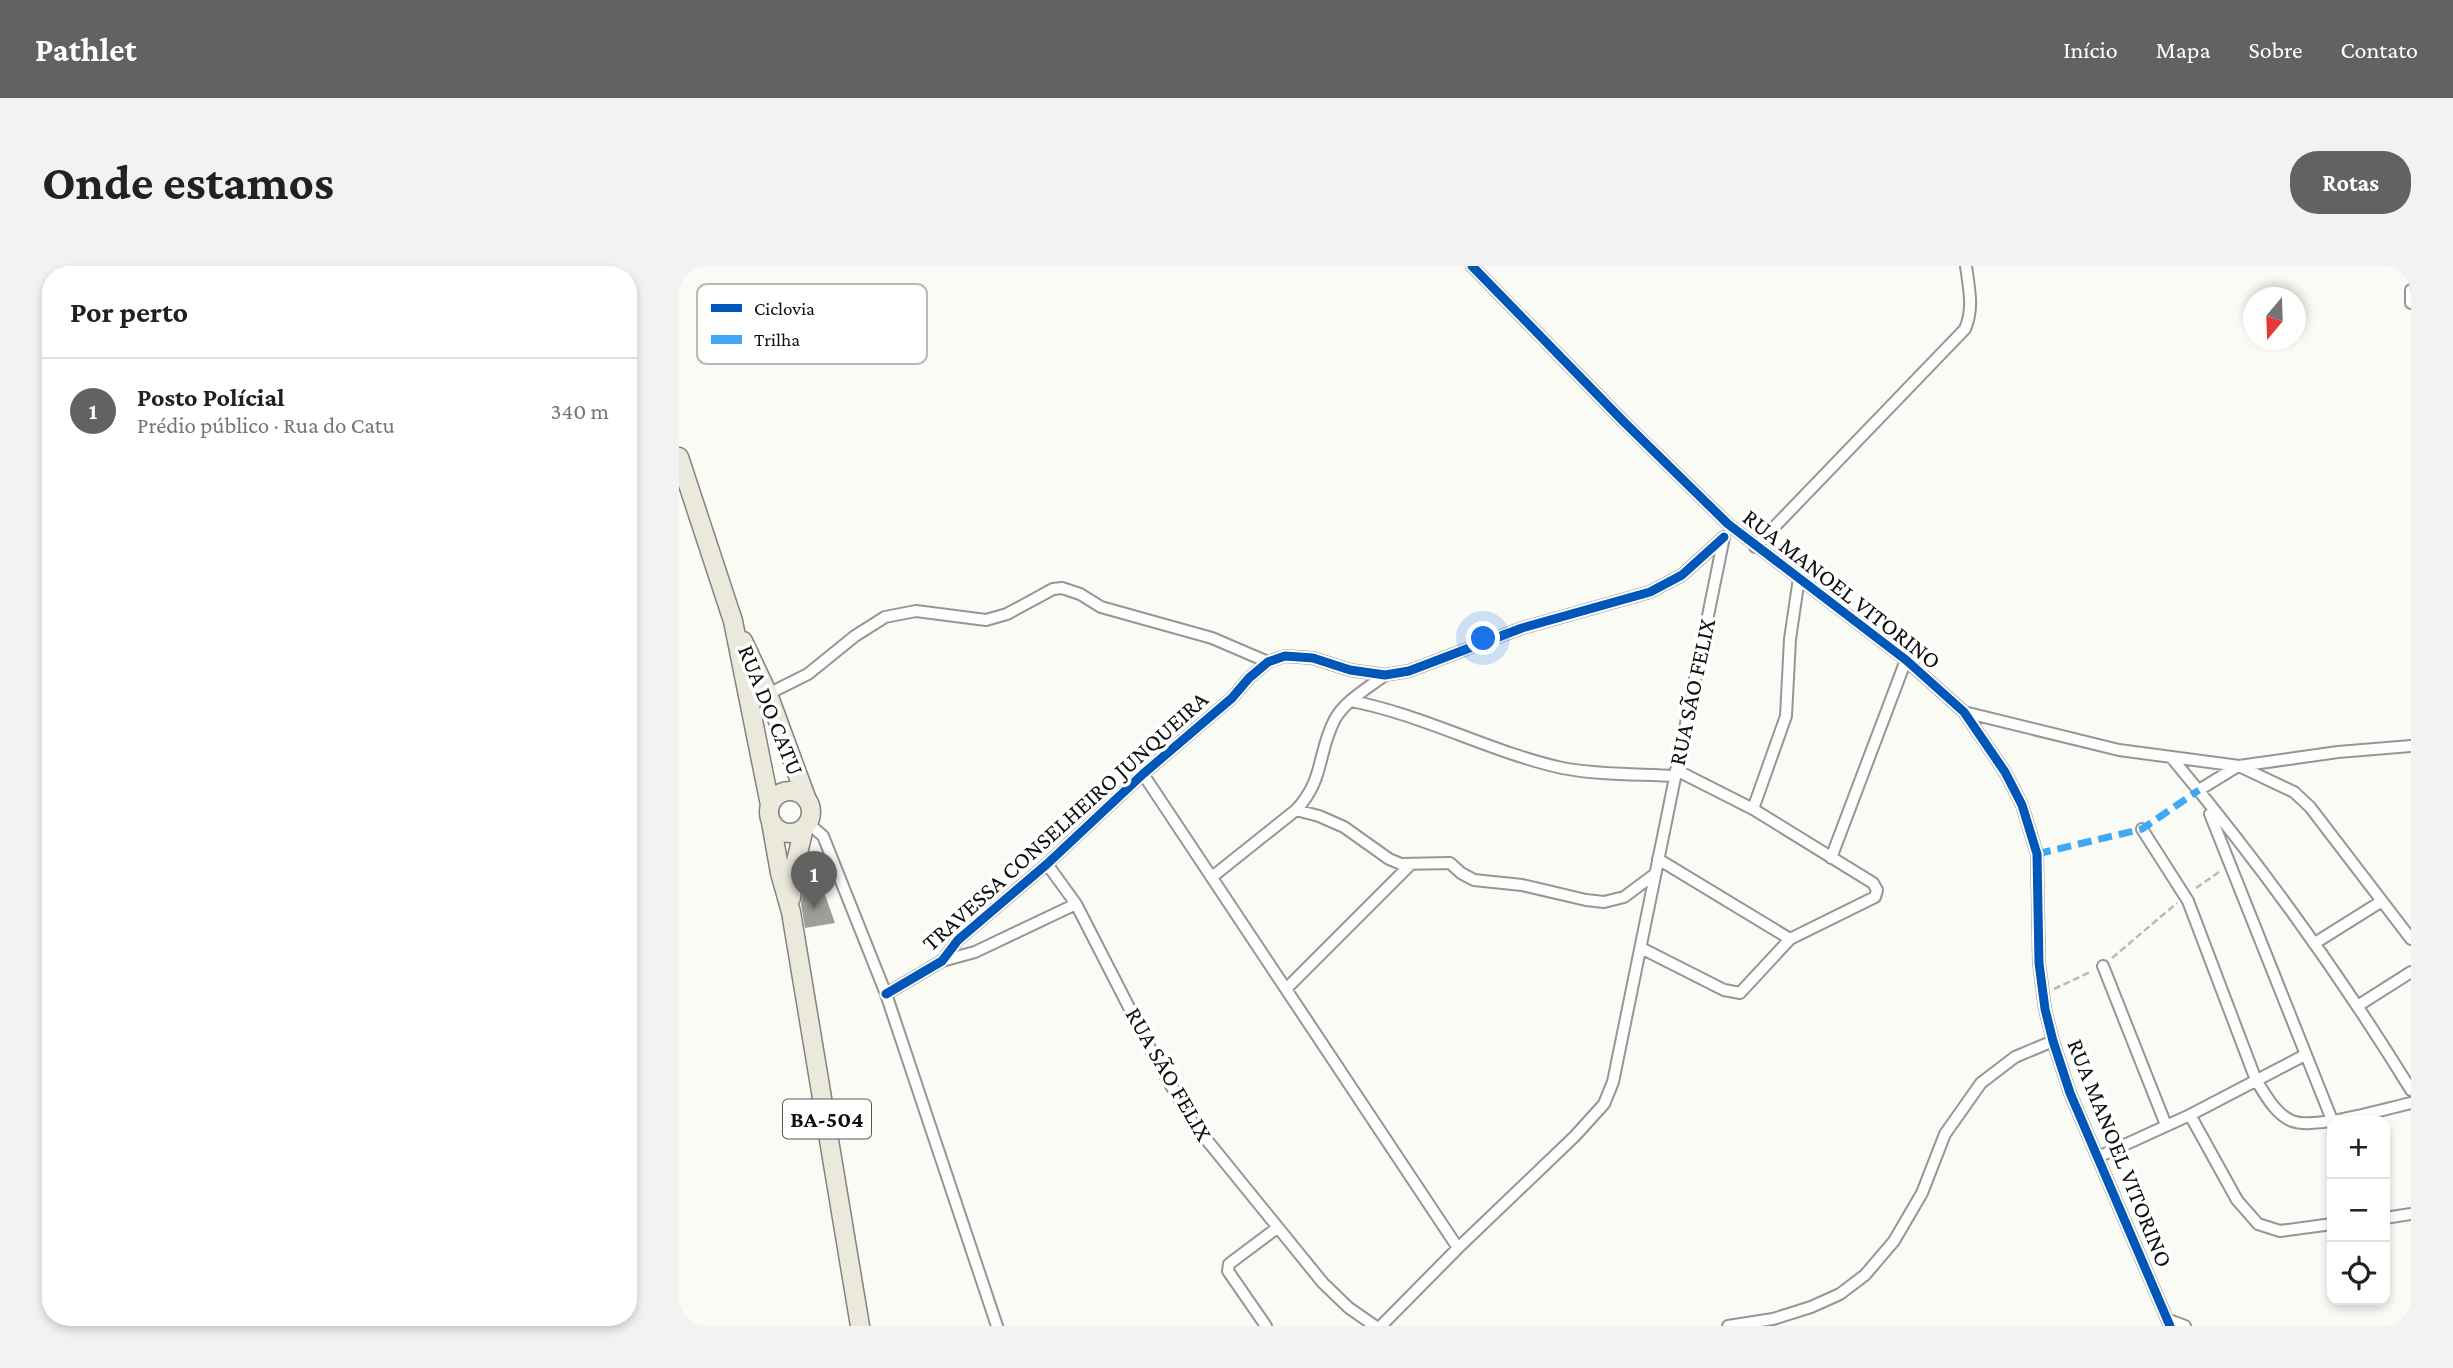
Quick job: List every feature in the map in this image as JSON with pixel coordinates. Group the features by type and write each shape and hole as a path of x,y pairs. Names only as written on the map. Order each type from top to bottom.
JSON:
{"main road":[{"name":"BA-504","path":"679,457 733,621 780,873 791,912 860,1326"},
{"name":"RUA DO CATU","path":"733,621 768,694 807,800"},
{"path":"806,826 786,833 775,827 770,814 773,799 784,792 797,793 807,800"},
{"name":"BA-504","path":"791,912 792,878 811,812 807,800"}],"street":[{"name":"RUA MANOEL VITORINO","path":"1472,266 1728,524 1906,660 1964,712 2005,772 2022,805 2037,854 2039,963 2053,1041 2070,1093 2169,1323"},
{"path":"1755,547 1965,330 1971,316 1972,304 1966,266"},
{"path":"2411,290 2411,303"},
{"name":"RUA SÃO FELIX","path":"1381,1326 1458,1248 1550,1162 1604,1104 1613,1082 1728,524"},
{"path":"768,694 798,681 855,636 885,617 916,611 978,619 996,618 1026,606 1053,589 1062,588 1080,594 1101,607 1212,638 1268,662 1285,656 1314,658 1350,670 1385,675 1409,671 1439,661 1522,628 1650,592 1682,575 1724,537"},
{"path":"1753,809 1786,716 1790,639 1800,578"},
{"path":"1831,858 1906,660"},
{"name":"TRAVESSA CONSELHEIRO JUNQUEIRA","path":"942,961 958,940 1047,864 1143,774 1232,698 1249,678 1268,662"},
{"path":"1212,877 1296,810 1307,798 1318,777 1324,748 1336,718 1351,701 1385,675"},
{"path":"1351,701 1381,707 1563,768 1676,773 1753,809 1873,883 1877,890 1875,897 1790,939 1740,993 1724,990 1640,948"},
{"path":"1964,712 2119,750 2239,766 2338,752 2411,746"},
{"path":"2171,757 2287,902 2359,1005 2411,1090"},
{"path":"2199,790 2239,766"},
{"path":"2239,766 2294,792 2310,807 2411,939"},
{"path":"1143,774 1458,1248"},
{"path":"2206,802 2330,1116"},
{"path":"1296,810 1344,827 1389,859 1410,865 1442,861 1450,863 1474,880 1522,885 1586,901 1604,902 1624,897 1655,874"},
{"path":"806,826 823,836 886,994 996,1326"},
{"path":"2142,830 2185,896 2256,1080 2271,1104 2290,1120 2309,1124 2327,1121"},
{"path":"1658,859 1790,939"},
{"name":"RUA SÃO FELIX","path":"1047,864 1076,904 1156,1060 1193,1124 1323,1283 1349,1308 1375,1326"},
{"path":"1286,989 1410,865"},
{"path":"2315,943 2382,901"},
{"name":"TRAVESSA CONSELHEIRO JUNQUEIRA","path":"886,994 942,961 975,952 1076,904"},
{"path":"2103,966 2167,1125"},
{"path":"2359,1005 2411,972"},
{"path":"1728,1326 1773,1319 1811,1307 1840,1294 1865,1275 1894,1241 1922,1193 1945,1134 1981,1083 2015,1057 2053,1041"},
{"path":"2098,1157 2190,1115 2305,1055"},
{"path":"2351,1116 2411,1103"},
{"path":"2190,1115 2237,1200 2258,1223 2280,1231 2327,1225"},
{"path":"2390,1217 2411,1214"},
{"path":"1266,1326 1228,1271 1229,1264 1277,1228"},
{"path":"2169,1323 2185,1326"}],"path":[{"path":"2043,994 2103,966 2185,896 2230,864"}],"building":[{"path":"810,875 819,878 835,923 805,928 801,904 804,878"}],"marked path":[{"path":"2037,854 2142,829 2199,790"}],"cycle path":[{"path":"1472,266 1728,524 1906,660 1964,712 2005,772 2022,805 2037,854 2039,963 2045,1009 2053,1041 2070,1093 2170,1326"},
{"path":"886,994 942,961 958,940 1047,864 1143,774 1232,698 1249,678 1268,662 1285,656 1313,658 1350,670 1385,675 1409,671 1522,628 1650,592 1682,575 1724,537"}],"place":[{"name":"Posto Polícial","path":"814,909"}]}
